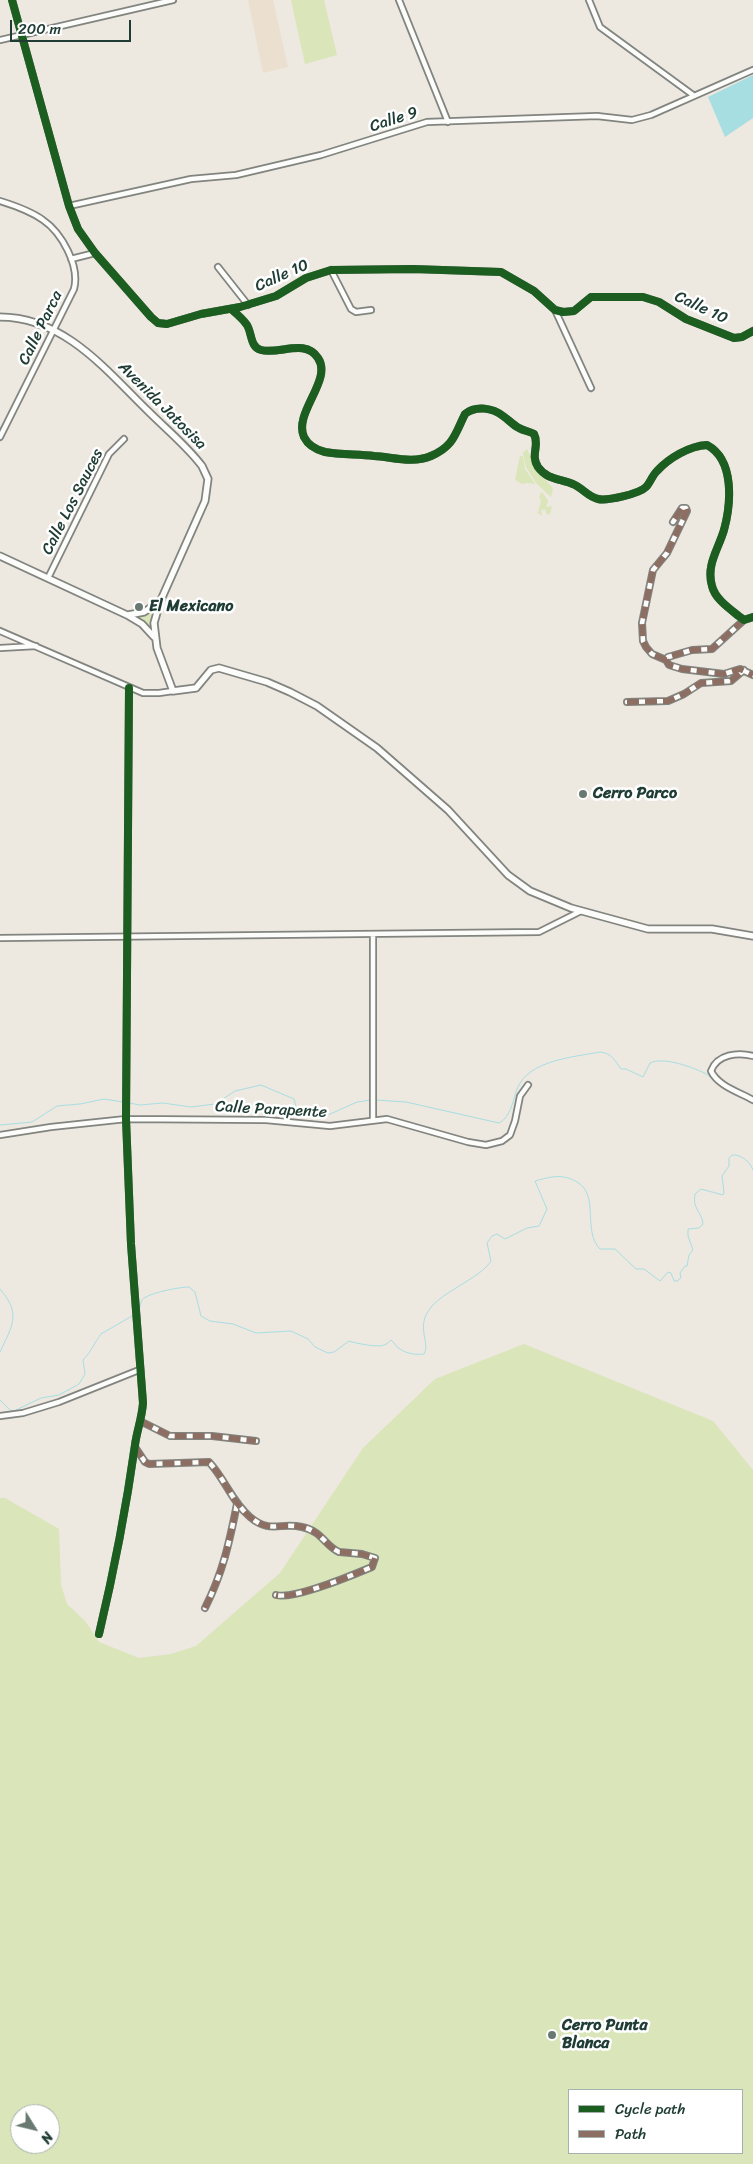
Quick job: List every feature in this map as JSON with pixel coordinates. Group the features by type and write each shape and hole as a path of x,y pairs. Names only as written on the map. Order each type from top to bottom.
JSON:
{"street":[{"name":"Calle 10","path":"12,0 69,206 78,230 95,253 158,323 167,324 201,314 248,305 276,296 306,278 331,270 413,269 501,272 534,291 555,310 570,312 591,297 643,297 659,302 686,318 734,338 742,337 753,331"},
{"path":"0,40 173,0"},
{"path":"399,0 448,122"},
{"path":"589,0 600,28 693,95"},
{"name":"Calle 9","path":"69,206 191,178 236,176 321,155 421,124 597,116 632,120 651,115 753,70"},
{"name":"Calle Parca","path":"0,201 43,220 60,237 71,259 75,276 75,286 0,437"},
{"path":"71,259 95,253"},
{"path":"218,268 248,305"},
{"path":"331,270 353,311 371,310"},
{"path":"231,309 246,323 253,343 258,350 270,351 299,348 310,351 319,359 321,371 304,416 302,427 308,443 324,452 404,459 428,457 451,443 465,414 472,409 489,410 504,416 520,429 534,434 536,438 534,458 539,469 545,474 556,480 575,485 590,496 603,500 644,489 660,468 688,449 707,445 713,448 723,461 729,491 728,517 711,562 710,576 715,594 744,620"},
{"path":"555,310 591,388"},
{"name":"Avenida Jatosisa","path":"0,317 14,317 40,323 54,329 77,344 115,378 198,460 208,479 205,501 155,616 155,638 162,664 174,691"},
{"name":"Calle Los Sauces","path":"48,578 109,454 124,438"},
{"path":"673,522 682,508 686,508 687,511 667,553 653,570 641,628 643,641 648,650 666,660 669,665 682,669 695,669 724,674 738,669 744,670 752,676"},
{"path":"0,556 126,615 142,624 155,638"},
{"path":"126,615 144,612 160,602"},
{"path":"666,660 672,655 692,650 712,649 744,620 753,618"},
{"path":"0,631 129,688 147,694 196,688 211,670 219,668 267,682 317,706 377,748 435,798 517,883 552,901 648,929 712,929 753,936"},
{"path":"0,648 37,646"},
{"path":"627,702 668,701 684,694 701,683 731,681 744,670"},
{"path":"98,1634 115,1565 128,1498 136,1434 142,1422 143,1403 139,1370 126,1119 129,688"},
{"path":"0,938 539,932 581,911"},
{"path":"373,934 373,1119"},
{"path":"753,1056 732,1053 719,1061 711,1071 714,1078 753,1100"},
{"name":"Calle Parapente","path":"0,1135 51,1127 126,1119 266,1120 330,1126 373,1119 395,1120 478,1145 492,1144 502,1141 510,1134 515,1121 520,1096 528,1085"},
{"path":"0,1416 23,1413 59,1402 139,1370"},
{"path":"142,1422 170,1436 212,1436 256,1441"},
{"path":"134,1447 145,1462 149,1464 209,1462 237,1504 263,1526 302,1527 323,1537 339,1552 362,1554 375,1558 372,1567 356,1574 305,1592 281,1596 276,1595"},
{"path":"205,1608 219,1580 230,1542 237,1504"}],"shaded area":[{"path":"248,0 273,0 288,67 263,73"}],"green space":[{"path":"291,0 324,0 337,55 305,64"},
{"path":"527,449 537,471 553,488 551,497 536,483 526,467 523,453"},
{"path":"520,456 523,456 525,469 535,484 522,484 515,480"},
{"path":"542,492 548,501 546,507 552,506 550,514 547,515 545,509 541,510 542,516 538,513 541,501 539,496"},
{"path":"151,612 152,614 151,628 138,618"},
{"path":"524,1344 713,1421 753,1470 753,2164 0,2164 0,1498 5,1498 59,1529 61,1585 67,1604 85,1621 99,1642 139,1658 171,1654 196,1646 280,1573 363,1448 435,1379"}],"water":[{"path":"753,75 753,118 725,137 708,97"}],"waterway":[{"path":"375,1100 406,1102 499,1123 509,1113 517,1089 523,1079 531,1072 541,1066 565,1058 600,1052 615,1060 621,1069 626,1069 643,1077 650,1063 663,1061 696,1069 721,1085"},
{"path":"129,1103 140,1105 163,1103 191,1107 215,1104 235,1091 261,1085 294,1099 298,1114 302,1115 315,1106 328,1115 357,1102 371,1100"},
{"path":"0,1125 32,1122 57,1106 104,1099 123,1102"},
{"path":"138,1312 145,1297 164,1291 189,1287 195,1292 201,1316 210,1321 233,1324 256,1333 291,1331 308,1339 315,1347 328,1353 334,1352 349,1341 381,1346 391,1340 406,1352 424,1354 426,1344 423,1327 427,1314 439,1300 486,1267 491,1261 487,1243 492,1236 497,1234 505,1239 527,1228 539,1226 547,1209 535,1181 551,1177 566,1177 577,1182 588,1195 592,1233 600,1249 615,1249 636,1269 644,1269 660,1281 668,1272 671,1273 674,1281 677,1281 681,1278 680,1273 687,1266 689,1255 693,1250 688,1236 688,1229 699,1228 703,1224 696,1207 695,1194 701,1189 723,1195 722,1176 729,1166 729,1158 732,1155 744,1159 753,1170"},
{"path":"0,1289 7,1298 13,1313 11,1327 0,1352"},
{"path":"0,1400 10,1410 14,1411 41,1398 59,1395 79,1384 85,1374 83,1360 101,1334 132,1316"}],"marked path":[{"path":"666,660 652,654 646,647 643,641 642,623 653,570 667,553 687,511 686,508 682,508 673,522"},
{"path":"744,620 712,649 692,650 668,657 666,660 669,665 682,669 724,674 740,669 753,675"},
{"path":"627,702 668,701 684,694 701,683 731,681 744,670"},
{"path":"142,1422 170,1436 212,1436 256,1441"},
{"path":"135,1447 145,1462 149,1464 209,1462 238,1504 257,1522 269,1526 294,1526 309,1529 339,1552 362,1554 375,1558 372,1567 338,1581 296,1594 276,1595"},
{"path":"205,1608 225,1558 237,1504"}],"cycle path":[{"path":"12,0 69,206 78,229 95,253 158,323 167,324 201,314 240,307 276,296 306,278 331,270 413,269 501,272 534,291 555,310 563,312 574,311 591,297 643,297 659,302 686,319 734,338 742,337 753,331"},
{"path":"231,309 247,325 253,343 257,348 268,351 291,348 306,349 313,352 318,358 321,376 308,407 302,428 304,437 308,442 325,452 417,460 431,456 445,448 453,439 465,414 469,411 489,409 499,413 519,428 534,434 536,438 536,463 542,472 550,477 575,485 595,498 608,499 642,490 657,471 673,457 686,450 707,445 716,452 722,461 729,483 728,508 724,530 710,571 712,586 720,599 740,617 744,620 753,617"},
{"path":"99,1634 128,1493 143,1403 131,1244 126,1119 129,688"}],"place":[{"name":"El Mexicano","path":"139,607"},
{"name":"Cerro Parco","path":"583,794"},
{"name":"Cerro Punta Blanca","path":"552,2035"}]}
